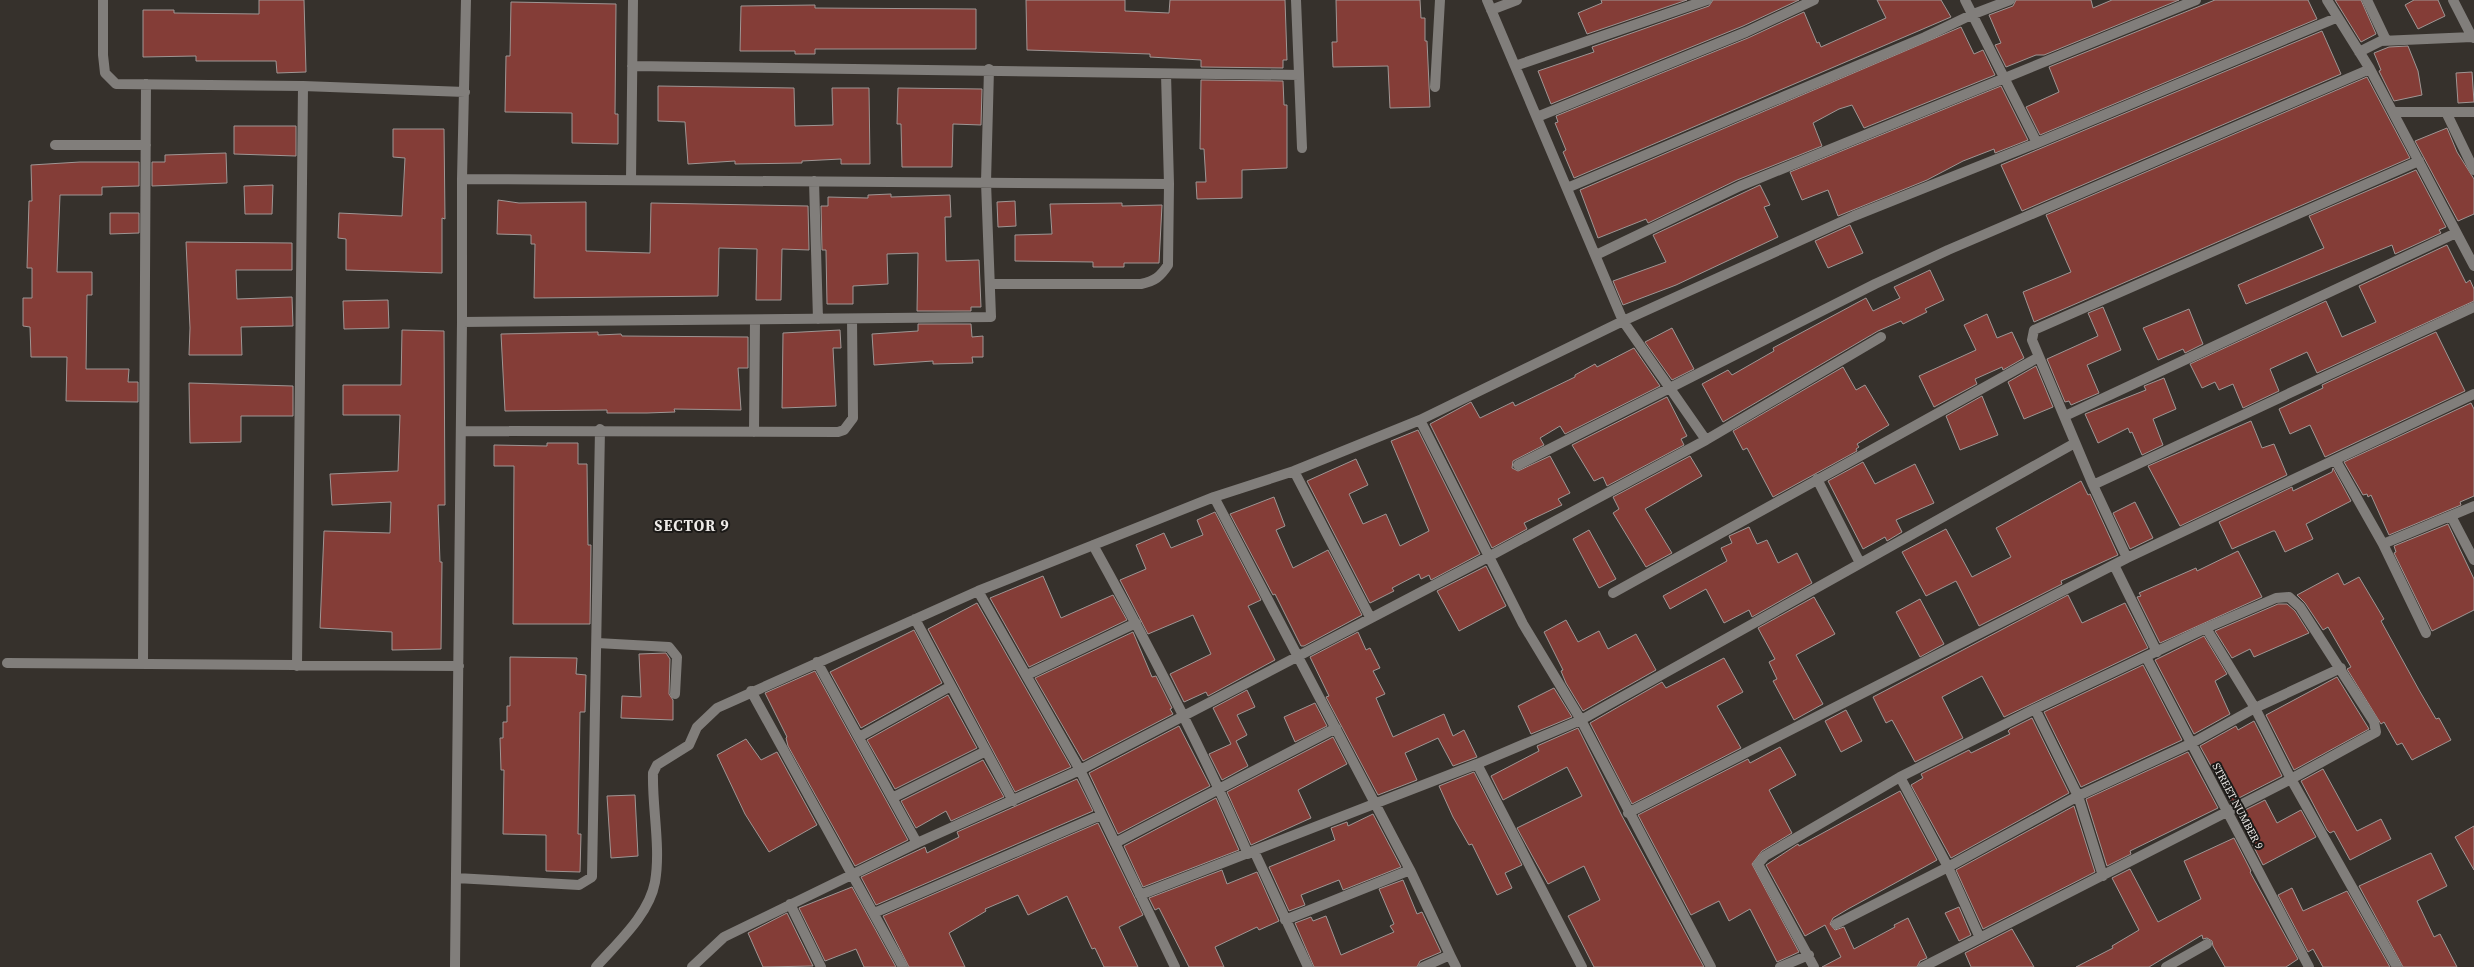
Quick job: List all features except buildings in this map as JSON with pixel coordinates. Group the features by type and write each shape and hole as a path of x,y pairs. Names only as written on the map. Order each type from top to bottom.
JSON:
{"street":[{"path":"103,0 102,56 105,74 116,84 303,86 465,92"},
{"path":"455,967 459,666 462,179 466,0"},
{"path":"631,180 633,0"},
{"path":"1296,0 1302,148"},
{"path":"1435,86 1440,0"},
{"path":"1517,0 1489,5 1623,321 1671,387 1706,440"},
{"path":"1515,66 1707,0"},
{"path":"1537,117 1746,32 1814,0"},
{"path":"1964,0 2002,78 2037,143"},
{"path":"1567,188 1925,37 1971,15 2010,0"},
{"path":"1596,255 1740,186 2196,0"},
{"path":"2327,0 2336,18 2370,69 2394,112 2474,266"},
{"path":"2367,0 2386,40"},
{"path":"2359,52 2371,44 2386,40 2473,37 2453,0"},
{"path":"596,967 643,910 655,884 656,862 652,786 653,773 657,765 689,745 697,727 707,715 751,691 978,591 1214,498 1294,471 1420,420 1623,321 1854,216 2037,143 2336,18"},
{"path":"632,66 989,69 1166,74 1299,75"},
{"path":"462,322 991,317 986,182 989,69"},
{"path":"1518,465 1875,284 1948,250 2370,69"},
{"path":"990,284 1141,284 1154,281 1161,276 1168,265 1169,184 1166,74"},
{"path":"143,664 146,84"},
{"path":"297,666 303,86"},
{"path":"2394,112 2474,112"},
{"path":"2446,112 2474,170"},
{"path":"55,145 146,145"},
{"path":"2127,558 2075,443 2065,416 2039,357 2032,334 2039,326 2419,161"},
{"path":"462,179 1169,184"},
{"path":"814,181 818,319"},
{"path":"2065,416 2456,232"},
{"path":"2093,485 2474,307"},
{"path":"461,431 600,429 838,432 844,430 853,418 852,319"},
{"path":"754,432 755,320"},
{"path":"692,967 724,937 917,842 1013,801 1080,770 1182,715 1490,556 1706,440 1881,337"},
{"path":"1613,593 2039,357"},
{"path":"1628,812 2127,558 2336,461 2474,394"},
{"path":"1420,420 1523,624 1581,720 1628,812 1711,967"},
{"path":"456,878 579,885 592,877 600,429"},
{"path":"1140,895 1477,764 1581,720 2075,443"},
{"path":"2336,461 2383,544 2426,633"},
{"path":"1294,471 1370,617"},
{"path":"1817,479 1860,563"},
{"path":"1214,498 1376,803 1456,967"},
{"path":"2383,544 2474,506"},
{"path":"2451,516 2474,560"},
{"path":"1093,545 1136,623 1308,967"},
{"path":"2114,565 2157,652"},
{"path":"978,591 1080,770 1175,967"},
{"path":"1814,967 1809,955 1758,864 1766,856 1900,777 2035,709 2206,628 2276,598 2289,597 2300,607 2341,668 2374,722 2376,732 2291,779 1923,967"},
{"path":"915,619 1013,801"},
{"path":"1027,675 1136,623"},
{"path":"2206,628 2255,708 2291,779 2397,967"},
{"path":"597,643 669,647 677,657 675,694"},
{"name":"STREET NUMBER 9","path":"2146,657 2309,967"},
{"path":"817,662 917,842"},
{"path":"7,663 459,666"},
{"path":"1836,924 1948,867 2078,796 2192,743 2255,708 2341,668"},
{"path":"858,737 951,686"},
{"path":"751,691 903,967"},
{"path":"2035,709 2078,796 2103,876"},
{"path":"1115,843 1336,728"},
{"path":"892,798 986,752"},
{"path":"1477,764 1582,967"},
{"path":"1900,777 1948,867 1980,938"},
{"path":"874,913 1101,815"},
{"path":"1285,920 1410,870"},
{"path":"790,904 821,967"},
{"path":"2166,967 2207,944"},
{"path":"1423,967 1450,954"},
{"path":"1780,967 1809,955"}],"district":[{"name":"SECTOR 9","path":"692,526"}]}
